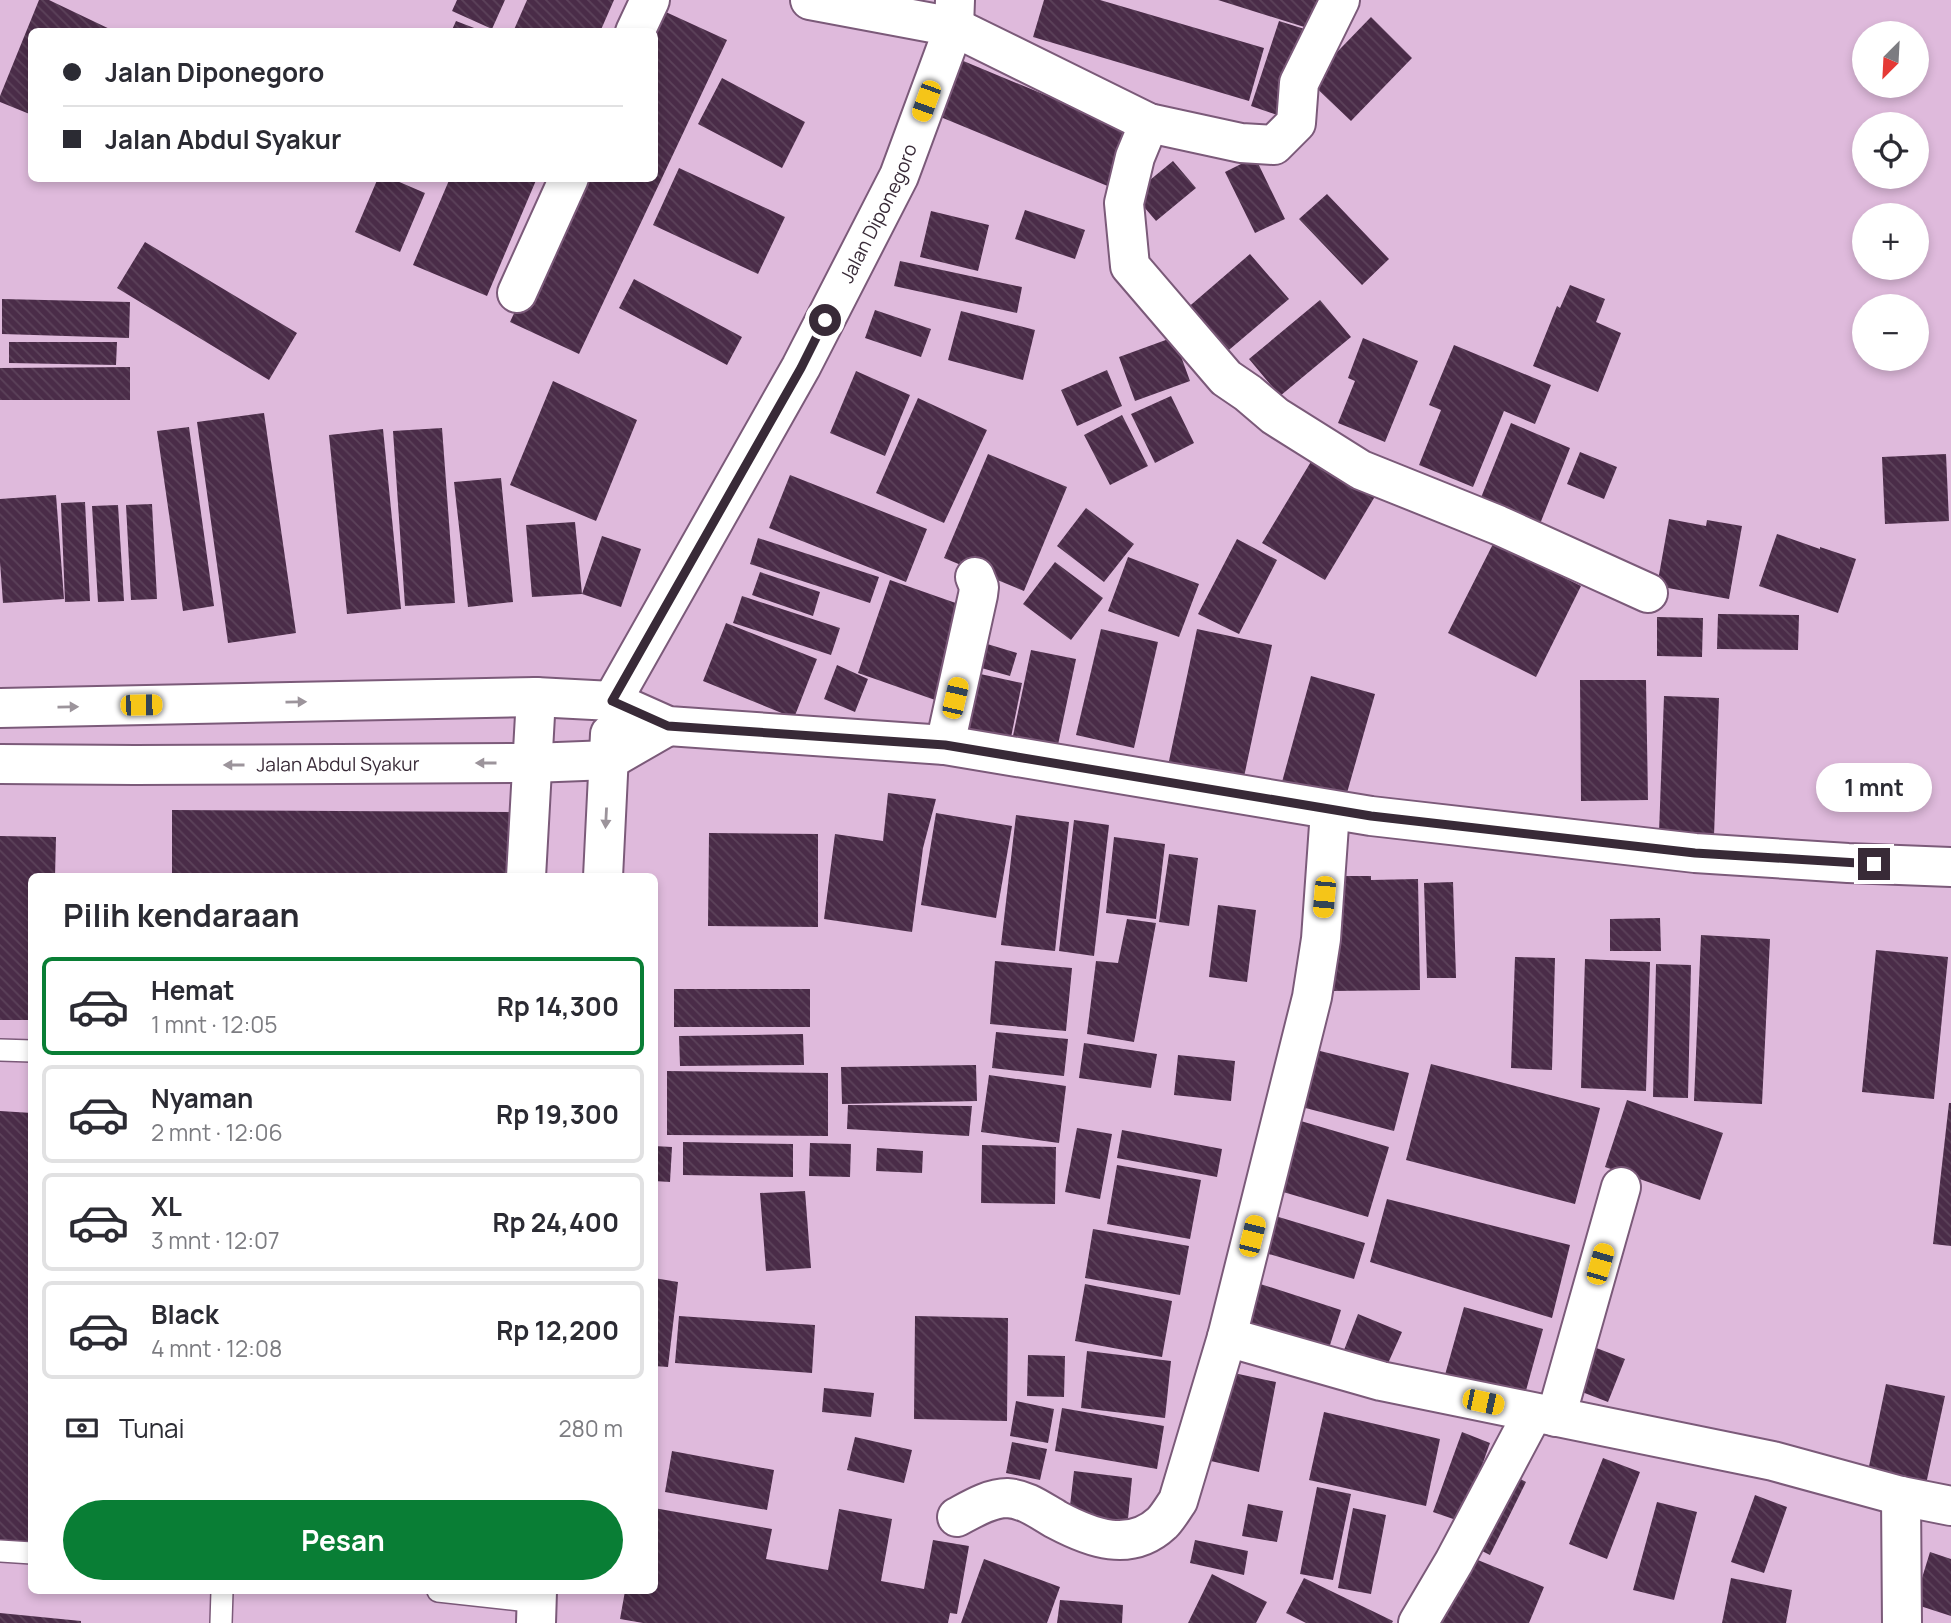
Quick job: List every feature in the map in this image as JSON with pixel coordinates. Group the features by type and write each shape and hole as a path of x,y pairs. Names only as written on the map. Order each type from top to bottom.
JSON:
{"street":[{"path":"637,28 650,0"},
{"path":"810,0 954,13 1149,122 1241,143 1274,145 1296,123 1299,83 1339,0"},
{"name":"Jalan Diponegoro","path":"603,873 612,701 801,368 899,176 954,13"},
{"path":"1149,122 1135,158 1124,203 1130,266 1226,378 1275,416 1361,470 1498,525 1648,593"},
{"path":"517,293 567,182"},
{"path":"945,745 978,595 979,587 975,577"},
{"path":"526,873 536,697"},
{"path":"0,708 536,697 612,701 668,726 945,745 1330,811 1695,853 1951,867"},
{"name":"Jalan Abdul Syakur","path":"0,764 532,763 609,760 668,726"},
{"path":"957,1517 987,1502 1004,1498 1018,1500 1085,1534 1109,1541 1144,1537 1164,1522 1178,1501 1227,1337 1312,997 1323,914 1330,811"},
{"path":"1418,1623 1545,1415 1621,1187"},
{"path":"1227,1337 1381,1381 1773,1461 1901,1496 1951,1506"},
{"path":"1901,1496 1902,1623"}],"lane":[{"path":"0,1050 28,1051"},
{"path":"0,1551 28,1553"},
{"path":"221,1623 222,1594"},
{"path":"459,1594 537,1605"}],"building":[{"path":"39,0 49,0 108,28 28,28 28,113 0,102 0,96"},
{"path":"457,0 505,0 492,28 452,11"},
{"path":"527,0 614,0 602,28 515,28"},
{"path":"1044,0 1100,0 1264,48 1249,101 1033,37"},
{"path":"1218,0 1326,0 1317,31"},
{"path":"657,8 727,40 579,354 510,322 575,182 658,182 658,28 654,28"},
{"path":"1371,17 1412,58 1351,121 1309,81"},
{"path":"456,21 474,28 453,28"},
{"path":"1279,21 1311,31 1283,117 1251,106"},
{"path":"949,55 1132,131 1110,187 926,111"},
{"path":"722,78 805,122 782,168 698,124"},
{"path":"1255,157 1285,219 1255,233 1225,172"},
{"path":"1173,161 1196,188 1156,221 1133,194"},
{"path":"679,168 785,217 758,274 653,225"},
{"path":"376,182 399,182 425,193 400,252 355,232"},
{"path":"448,182 535,182 487,296 413,265"},
{"path":"1327,194 1389,259 1362,285 1299,219"},
{"path":"1025,210 1085,230 1075,259 1015,239"},
{"path":"931,211 989,225 978,271 920,257"},
{"path":"145,242 297,333 269,380 117,288"},
{"path":"1250,254 1289,299 1223,355 1185,310"},
{"path":"900,261 1022,287 1017,313 894,286"},
{"path":"634,279 742,337 727,365 619,308"},
{"path":"1570,285 1605,299 1596,322 1621,333 1598,392 1533,366 1557,306 1560,308"},
{"path":"2,299 130,302 129,338 2,334"},
{"path":"1320,300 1351,337 1280,396 1249,359"},
{"path":"875,310 931,329 921,357 865,338"},
{"path":"961,311 1035,330 1023,380 948,360"},
{"path":"1174,337 1190,381 1135,401 1119,357"},
{"path":"1363,338 1418,361 1385,442 1338,423 1355,381 1348,378"},
{"path":"9,342 117,342 116,365 9,363"},
{"path":"1454,345 1551,385 1535,424 1504,411 1473,487 1419,465 1441,410 1429,405"},
{"path":"130,367 130,400 0,400 0,368"},
{"path":"1107,370 1122,406 1077,426 1061,390"},
{"path":"856,371 910,395 885,456 830,433"},
{"path":"553,381 637,420 596,521 510,485"},
{"path":"1171,396 1194,443 1155,463 1131,414"},
{"path":"918,398 987,430 944,523 876,493"},
{"path":"264,413 296,633 228,643 197,422"},
{"path":"1122,415 1148,466 1110,485 1084,435"},
{"path":"1511,423 1570,448 1538,529 1478,505"},
{"path":"189,427 214,606 183,611 157,431"},
{"path":"442,428 455,603 405,606 393,431"},
{"path":"383,429 401,609 347,614 329,435"},
{"path":"1580,452 1617,467 1604,499 1567,484"},
{"path":"988,454 1067,487 1024,591 944,558"},
{"path":"1946,454 1949,521 1885,524 1882,457"},
{"path":"1315,455 1377,493 1325,580 1262,543"},
{"path":"790,475 927,529 906,582 769,528"},
{"path":"501,478 513,602 468,607 454,482"},
{"path":"56,495 64,599 3,603 0,499"},
{"path":"85,502 90,601 65,602 61,503"},
{"path":"152,504 157,599 131,600 126,505"},
{"path":"118,505 124,601 98,602 92,506"},
{"path":"1086,508 1134,544 1104,582 1057,546"},
{"path":"1669,519 1706,526 1707,520 1742,526 1729,599 1657,586"},
{"path":"575,522 582,594 532,597 526,525"},
{"path":"1777,534 1856,559 1838,613 1759,586"},
{"path":"602,536 641,549 621,607 582,594"},
{"path":"758,538 879,577 870,603 750,564"},
{"path":"1237,539 1277,560 1239,634 1198,614"},
{"path":"1494,542 1581,586 1536,677 1448,633"},
{"path":"1128,557 1199,584 1179,637 1108,611"},
{"path":"1055,562 1103,598 1071,640 1023,604"},
{"path":"760,572 820,592 813,616 752,595"},
{"path":"890,580 970,608 938,701 858,673"},
{"path":"742,596 840,628 831,655 733,623"},
{"path":"1718,614 1799,615 1798,650 1717,649"},
{"path":"1657,617 1703,618 1702,657 1657,656"},
{"path":"726,623 817,659 794,718 703,681"},
{"path":"1101,629 1158,642 1134,748 1076,735"},
{"path":"1197,629 1272,645 1241,791 1166,775"},
{"path":"974,640 1017,653 1010,676 967,664"},
{"path":"1031,650 1076,659 1055,759 1010,750"},
{"path":"837,665 868,679 855,712 824,699"},
{"path":"962,670 1022,683 1009,747 949,734"},
{"path":"1311,676 1375,694 1345,800 1282,782"},
{"path":"1580,680 1646,680 1648,800 1581,801"},
{"path":"1664,696 1719,698 1714,836 1659,833"},
{"path":"888,793 936,799 923,848 912,932 824,919 835,834 883,841"},
{"path":"172,810 519,812 516,873 172,873"},
{"path":"936,813 1012,826 996,918 921,905"},
{"path":"1016,815 1069,822 1055,951 1001,945"},
{"path":"1074,820 1109,825 1094,956 1059,951"},
{"path":"709,833 818,834 818,927 708,926"},
{"path":"0,836 56,837 55,873 28,873 28,1020 0,1020"},
{"path":"1114,837 1165,844 1156,919 1106,913"},
{"path":"1169,854 1198,858 1189,926 1159,922"},
{"path":"1329,876 1371,876 1371,880 1418,879 1420,990 1330,991"},
{"path":"1453,882 1456,978 1427,978 1424,883"},
{"path":"1218,905 1256,910 1247,982 1209,977"},
{"path":"1660,918 1661,951 1610,951 1610,919"},
{"path":"1127,919 1156,923 1134,1042 1087,1034 1096,961 1118,963"},
{"path":"1701,935 1770,939 1762,1104 1694,1101"},
{"path":"1876,950 1948,957 1934,1099 1862,1092"},
{"path":"1515,957 1555,958 1552,1070 1511,1068"},
{"path":"1585,959 1650,962 1646,1091 1581,1088"},
{"path":"995,961 1072,968 1066,1031 990,1024"},
{"path":"1656,964 1691,965 1688,1098 1653,1097"},
{"path":"674,989 810,989 810,1027 674,1027"},
{"path":"996,1032 1068,1039 1064,1076 992,1068"},
{"path":"803,1034 804,1065 680,1066 679,1036"},
{"path":"1084,1043 1157,1054 1151,1088 1079,1078"},
{"path":"1304,1047 1409,1073 1394,1131 1290,1104"},
{"path":"1178,1055 1235,1061 1231,1101 1174,1095"},
{"path":"1431,1064 1600,1108 1575,1204 1406,1160"},
{"path":"976,1065 977,1101 842,1104 841,1067"},
{"path":"667,1071 828,1073 828,1136 667,1135"},
{"path":"989,1075 1066,1086 1059,1143 981,1132"},
{"path":"1627,1100 1723,1133 1700,1200 1605,1167"},
{"path":"1951,1103 1951,1246 1933,1244"},
{"path":"848,1105 972,1106 969,1136 847,1129"},
{"path":"0,1111 28,1113 28,1543 0,1540"},
{"path":"1294,1119 1389,1147 1368,1217 1273,1189"},
{"path":"1077,1128 1112,1134 1100,1199 1065,1192"},
{"path":"1122,1130 1222,1149 1217,1177 1117,1158"},
{"path":"683,1142 793,1144 793,1177 683,1175"},
{"path":"810,1143 851,1144 850,1177 809,1176"},
{"path":"982,1145 1056,1147 1055,1204 981,1203"},
{"path":"658,1146 672,1147 670,1182 658,1181"},
{"path":"877,1148 923,1151 922,1173 876,1171"},
{"path":"1117,1165 1201,1180 1190,1239 1107,1224"},
{"path":"805,1191 811,1268 766,1271 760,1193"},
{"path":"1387,1199 1570,1245 1552,1318 1370,1262"},
{"path":"1272,1215 1365,1243 1354,1279 1262,1252"},
{"path":"1093,1229 1189,1246 1180,1295 1085,1278"},
{"path":"658,1279 678,1282 668,1367 658,1366"},
{"path":"1251,1281 1341,1310 1325,1361 1239,1332"},
{"path":"1085,1284 1172,1301 1162,1357 1075,1341"},
{"path":"1464,1307 1543,1329 1522,1405 1443,1382"},
{"path":"1358,1314 1402,1332 1381,1379 1339,1363"},
{"path":"679,1316 815,1325 812,1373 675,1363"},
{"path":"915,1316 1008,1318 1007,1421 914,1419"},
{"path":"1586,1344 1625,1359 1608,1402 1569,1387"},
{"path":"1087,1351 1171,1361 1165,1418 1081,1408"},
{"path":"1028,1355 1065,1356 1064,1397 1027,1396"},
{"path":"1220,1370 1276,1382 1259,1472 1202,1459"},
{"path":"1886,1384 1945,1396 1925,1489 1867,1476"},
{"path":"824,1388 874,1393 871,1417 822,1412"},
{"path":"1016,1401 1054,1409 1048,1443 1010,1436"},
{"path":"1062,1408 1164,1426 1157,1469 1055,1451"},
{"path":"1324,1412 1440,1439 1426,1506 1309,1480"},
{"path":"1462,1432 1490,1443 1462,1522 1433,1512"},
{"path":"855,1437 912,1450 904,1483 847,1470"},
{"path":"1012,1442 1047,1449 1040,1480 1006,1473"},
{"path":"672,1451 774,1470 767,1510 665,1492"},
{"path":"1603,1458 1640,1472 1607,1559 1569,1544"},
{"path":"1074,1471 1132,1478 1127,1529 1068,1523"},
{"path":"1509,1473 1526,1482 1490,1555 1474,1547"},
{"path":"1317,1487 1351,1494 1333,1580 1300,1574"},
{"path":"1755,1495 1787,1507 1764,1573 1731,1562"},
{"path":"1657,1502 1697,1512 1674,1600 1633,1590"},
{"path":"1248,1504 1283,1511 1277,1542 1242,1536"},
{"path":"1353,1508 1386,1515 1371,1594 1338,1588"},
{"path":"658,1509 772,1529 766,1559 828,1570 839,1509 892,1519 881,1581 924,1589 933,1540 969,1546 957,1614 950,1613 948,1623 643,1623 620,1619 624,1594 658,1594"},
{"path":"1195,1540 1248,1551 1244,1575 1190,1563"},
{"path":"1930,1552 1951,1559 1951,1616 1914,1604"},
{"path":"1468,1556 1544,1587 1529,1623 1440,1623"},
{"path":"984,1559 1060,1587 1047,1623 961,1623"},
{"path":"1212,1574 1267,1602 1256,1623 1188,1623"},
{"path":"1304,1578 1393,1621 1306,1623 1286,1613"},
{"path":"1731,1578 1792,1590 1786,1623 1722,1623"},
{"path":"1060,1600 1123,1605 1122,1623 1057,1623"},
{"path":"0,1613 81,1621 81,1623 0,1623"}],"route":[{"path":"825,320 801,368 612,701 668,726 945,745 1330,811 1695,853 1874,864"}]}
